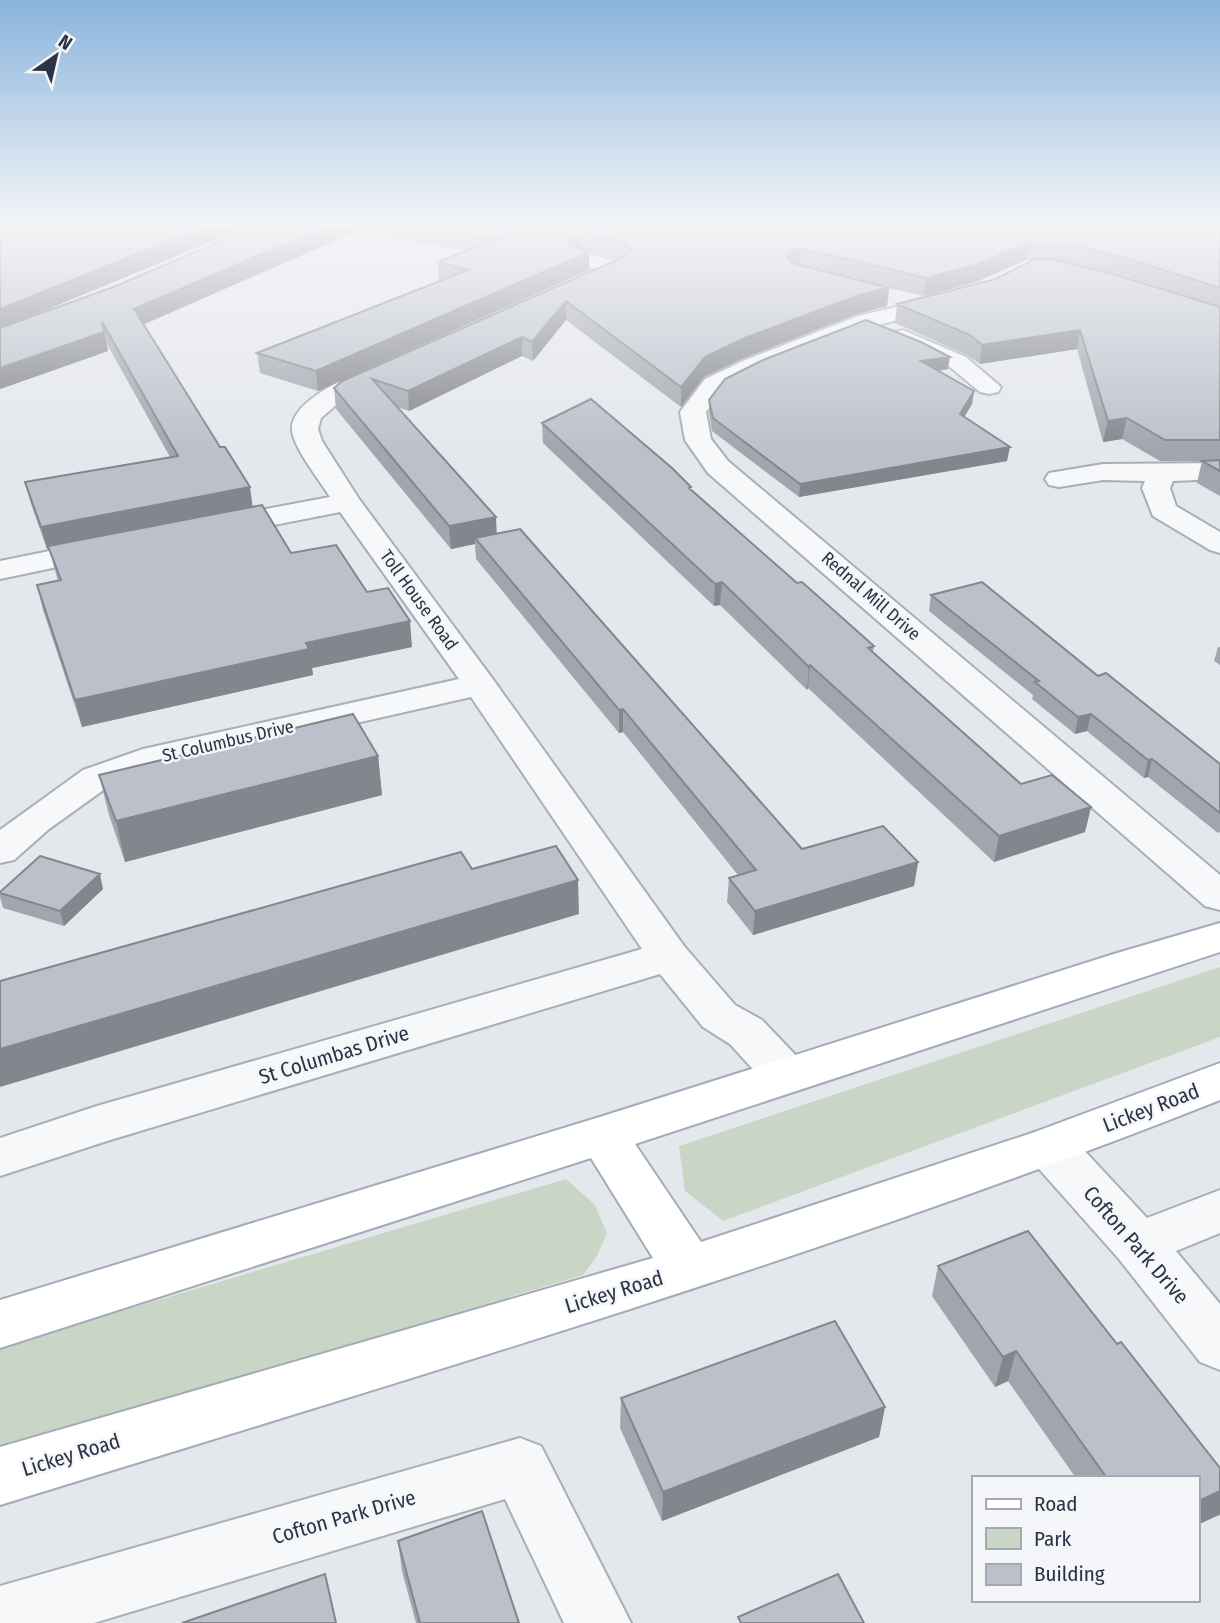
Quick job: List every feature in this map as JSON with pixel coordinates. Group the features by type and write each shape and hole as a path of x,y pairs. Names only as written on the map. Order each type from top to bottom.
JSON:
{"main road":[{"path":"0,1324 603,1135 1132,963 1220,937"},
{"name":"Lickey Road","path":"0,1476 689,1269 1050,1147 1220,1081"},
{"path":"603,1135 689,1269"}],"street":[{"path":"905,300 922,305"},
{"name":"Rednal Mill Drive","path":"944,300 866,321 714,384 693,412 698,440 718,467 1220,897"},
{"path":"866,321 958,362 989,387"},
{"path":"958,362 988,360"},
{"name":"Toll House Road","path":"404,364 334,394 309,415 305,429 309,441 347,502 480,685 668,956 719,1016 746,1032 786,1075"},
{"path":"1059,479 1103,472 1220,471"},
{"path":"1162,473 1156,488 1163,510 1220,544"},
{"path":"187,533 347,502"},
{"path":"0,570 134,544"},
{"name":"St Columbus Drive","path":"0,851 35,821 96,778 144,761 480,685"},
{"name":"St Columbas Drive","path":"0,1157 110,1121 668,956"},
{"name":"Cofton Park Drive","path":"1050,1147 1138,1244 1220,1345"},
{"path":"1138,1244 1220,1211"},
{"name":"Cofton Park Drive","path":"0,1619 520,1466 598,1623"}],"green space":[{"path":"1220,967 1220,1037 723,1221 685,1191 679,1146"},
{"path":"566,1179 595,1205 607,1233 597,1256 583,1275 0,1448 0,1347"}],"building":[{"path":"0,300 23,300 0,309"},
{"path":"78,300 156,300 134,309 220,447 225,447 250,487 41,527 25,482 178,456 102,322 104,332 0,368 0,328"},
{"path":"392,300 479,300 316,371 257,353"},
{"path":"527,300 846,300 745,338 705,357 681,387 566,301 532,342 522,337 408,391 372,379 496,517 449,526 334,388 342,381"},
{"path":"914,300 1196,300 1220,307 1220,440 1165,440 1127,418 1108,421 1080,330 982,345 970,335 897,304"},
{"path":"866,320 950,357 921,361 974,391 960,414 1010,447 800,484 713,418 709,400 725,379 763,360"},
{"path":"591,399 672,468 691,487 689,488 797,583 802,582 874,646 868,648 1021,784 1052,775 1091,807 999,836 810,665 809,667 722,582 715,584 542,423"},
{"path":"1220,460 1220,471 1202,461"},
{"path":"262,505 291,553 336,545 367,592 388,588 410,621 306,643 309,649 75,700 37,585 61,580 48,546"},
{"path":"520,529 802,849 883,826 918,862 755,911 729,878 756,870 623,709 619,710 475,538"},
{"path":"982,582 1098,676 1106,673 1220,764 1220,813 1091,714 1078,717 1035,682 1039,681 931,595"},
{"path":"353,714 378,756 116,821 99,775"},
{"path":"556,846 578,880 0,1049 0,981 461,852 472,869"},
{"path":"40,856 100,874 60,911 0,893"},
{"path":"1028,1231 1117,1344 1121,1342 1220,1468 1220,1491 1199,1501 1199,1476 1106,1476 1016,1351 1003,1357 938,1266"},
{"path":"835,1321 885,1407 663,1492 621,1398"},
{"path":"482,1511 519,1623 420,1623 398,1541"},
{"path":"325,1574 336,1623 182,1623"},
{"path":"838,1574 864,1623 741,1623 738,1617"}]}
